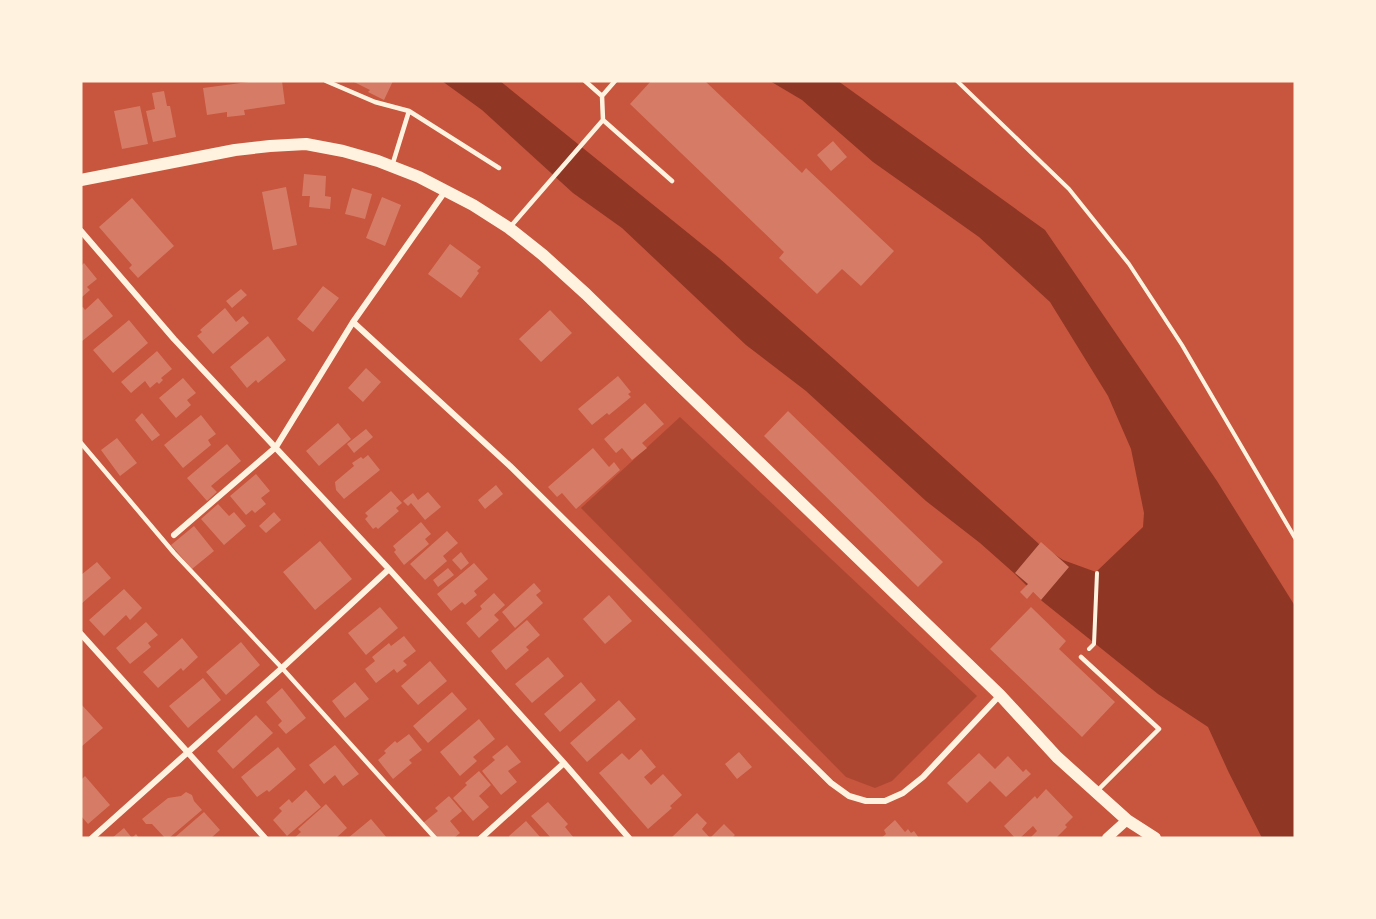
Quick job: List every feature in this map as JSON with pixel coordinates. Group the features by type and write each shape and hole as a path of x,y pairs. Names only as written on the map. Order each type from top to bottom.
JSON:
{"main road":[{"path":"81,180 194,157 270,146 306,144 343,151 392,166 446,190 473,205 509,228 586,294 1000,695 1058,757 1127,820 1155,838"}],"street":[{"path":"174,535 276,447 353,322 446,190"},
{"path":"81,231 174,339 389,569 564,763 624,835 630,838"},
{"path":"353,322 510,466 831,783 849,796 866,801 885,801 903,793 924,777 1000,695"},
{"path":"92,838 389,569"},
{"path":"81,633 265,838"},
{"path":"481,838 564,763"},
{"path":"1107,838 1127,820"}],"lane":[{"path":"326,81 375,102 409,111 499,168"},
{"path":"585,81 602,96"},
{"path":"509,228 603,120 602,96 615,81"},
{"path":"392,166 409,111"},
{"path":"603,120 672,181"},
{"path":"81,443 174,553 282,668 435,838"},
{"path":"1081,657 1159,729 1096,792"}],"path":[{"path":"957,81 1069,189 1129,264 1182,345 1295,538"},
{"path":"1094,644 1097,573"}],"shaded area":[{"path":"442,81 500,81 719,258 1039,544 1063,560 1096,572 1143,527 1144,513 1131,449 1108,396 1050,302 979,237 873,162 802,100 770,81 838,81 1045,230 1217,481 1295,606 1295,838 1262,838 1208,727 1158,694 1042,601 980,543 926,501 806,391 746,345 622,228 573,193 482,110"},
{"path":"680,417 977,696 892,781 875,788 846,777 581,508"}],"building":[{"path":"256,81 282,81 285,104 244,110 245,115 227,117 227,112 207,115 203,88"},
{"path":"352,81 393,81 384,100"},
{"path":"651,81 705,81 802,173 806,168 894,251 861,286 842,269 817,294 779,258 784,252 630,104"},
{"path":"164,91 167,106 170,106 176,137 153,142 146,111 155,109 152,93"},
{"path":"140,106 148,144 122,149 114,111"},
{"path":"833,141 847,157 831,171 817,155"},
{"path":"304,174 326,176 325,196 331,197 330,209 309,207 310,196 302,196"},
{"path":"286,187 297,245 273,250 262,192"},
{"path":"352,188 372,194 365,219 345,214"},
{"path":"382,197 401,205 385,246 366,238"},
{"path":"132,198 174,246 138,278 129,268 132,265 99,227"},
{"path":"450,244 481,267 461,298 428,274"},
{"path":"84,263 97,279 87,287 90,290 81,298 81,266"},
{"path":"323,286 339,298 313,332 297,319"},
{"path":"241,289 247,295 232,308 226,301"},
{"path":"98,298 113,316 81,342 81,308 85,310"},
{"path":"225,308 236,322 243,316 249,323 213,354 197,336 202,332 200,330"},
{"path":"550,310 572,333 541,362 519,339"},
{"path":"129,320 148,343 113,373 93,350"},
{"path":"268,336 286,360 258,383 256,380 247,388 230,367"},
{"path":"157,351 172,369 161,378 163,380 159,384 157,382 150,388 145,381 131,393 121,382"},
{"path":"366,368 381,382 363,402 348,388"},
{"path":"618,376 631,392 628,394 631,397 592,425 578,409"},
{"path":"183,378 196,393 187,400 191,405 176,418 159,398"},
{"path":"645,403 664,424 642,443 647,448 632,460 622,448 616,453 604,439"},
{"path":"788,411 943,562 918,587 764,436"},
{"path":"142,413 160,435 152,441 135,420"},
{"path":"201,415 216,434 208,440 211,445 183,468 164,445"},
{"path":"338,423 351,439 319,466 306,451"},
{"path":"366,429 373,437 354,453 347,444"},
{"path":"117,438 137,463 120,476 101,450"},
{"path":"227,444 241,461 211,486 217,492 207,501 187,478"},
{"path":"593,448 609,467 614,462 620,470 576,509 562,493 557,497 548,487"},
{"path":"368,455 380,470 344,499 336,490 335,482 354,466 352,463"},
{"path":"256,474 270,491 261,498 266,504 255,513 252,510 246,515 230,496"},
{"path":"496,485 503,494 485,509 478,500"},
{"path":"391,491 402,503 396,508 399,511 378,529 376,527 373,529 365,519 368,516 365,513"},
{"path":"428,492 441,507 425,520 411,503 408,506 403,501 413,493 418,500"},
{"path":"218,504 229,516 234,512 246,526 224,545 201,519"},
{"path":"274,512 281,520 266,533 259,526"},
{"path":"421,522 431,534 425,539 429,544 404,565 394,552 396,550 393,546"},
{"path":"194,526 214,551 192,569 171,545"},
{"path":"447,531 458,543 443,556 447,561 425,580 410,564"},
{"path":"320,541 352,579 315,610 283,572"},
{"path":"1041,542 1069,567 1041,600 1033,592 1027,599 1020,592 1028,584 1015,573"},
{"path":"461,552 469,563 461,570 452,560"},
{"path":"97,562 111,578 81,604 81,575"},
{"path":"474,563 488,579 474,591 477,595 465,605 462,602 451,611 437,594"},
{"path":"448,568 454,575 438,587 433,580"},
{"path":"534,583 541,591 536,595 543,603 515,628 502,612"},
{"path":"124,589 142,608 130,620 126,615 104,636 89,620"},
{"path":"494,593 505,605 494,615 499,620 479,638 466,623 482,609 480,606"},
{"path":"609,595 632,621 605,644 583,619"},
{"path":"380,607 398,628 366,655 348,633"},
{"path":"1031,607 1066,641 1059,649 1115,702 1082,737 990,649"},
{"path":"527,620 540,635 526,647 529,650 506,670 491,651"},
{"path":"146,622 158,635 148,643 151,647 130,664 116,648"},
{"path":"404,636 416,651 403,661 407,665 397,673 394,669 376,683 365,669 375,661 372,657 389,643 391,646"},
{"path":"182,638 198,657 183,671 181,668 158,688 143,672"},
{"path":"241,642 260,665 226,695 206,672"},
{"path":"548,657 564,676 532,703 515,684"},
{"path":"430,661 447,681 418,705 401,686"},
{"path":"203,678 221,700 188,728 169,706"},
{"path":"355,682 369,699 345,718 332,701"},
{"path":"581,682 596,700 560,732 544,714"},
{"path":"282,688 306,718 286,734 278,725 282,721 266,702"},
{"path":"452,692 467,709 428,743 413,726"},
{"path":"619,700 636,719 587,762 570,743"},
{"path":"81,704 103,728 81,747"},
{"path":"256,715 273,733 233,769 217,751"},
{"path":"479,719 495,739 473,757 477,761 460,776 440,752"},
{"path":"409,734 422,750 409,760 412,763 393,779 378,760 395,741 397,743"},
{"path":"335,745 359,774 343,786 335,775 324,784 309,765"},
{"path":"507,745 521,762 508,771 517,782 501,795 482,771 495,760 492,757"},
{"path":"278,747 296,769 269,792 267,790 257,797 241,777"},
{"path":"641,749 656,767 644,777 651,785 663,774 682,795 670,806 672,808 648,829 599,773 622,753 629,760"},
{"path":"739,752 752,767 737,779 725,764"},
{"path":"979,753 995,769 1008,756 1023,772 1026,769 1031,774 1006,797 990,781 967,803 947,783"},
{"path":"479,771 491,785 479,796 489,807 473,821 453,798"},
{"path":"85,776 110,805 88,824 81,816 81,780"},
{"path":"1046,789 1073,817 1065,825 1067,827 1056,838 1030,838 1037,831 1033,826 1020,838 1015,838 1004,826 1035,796 1037,799"},
{"path":"306,790 321,807 287,836 273,820 282,811 279,808 289,799 292,803"},
{"path":"186,792 192,795 202,810 169,838 165,838 152,824 146,824 142,819 168,798 181,796"},
{"path":"449,796 462,811 450,821 460,833 454,838 437,838 423,823 438,811 435,808"},
{"path":"548,802 568,824 565,827 574,838 551,838 531,816"},
{"path":"326,804 347,828 336,838 294,838 301,832 298,829"},
{"path":"204,812 220,830 211,838 174,838"},
{"path":"697,813 707,823 702,829 710,838 671,838"},
{"path":"371,819 387,838 348,838"},
{"path":"895,820 905,832 908,829 911,833 914,831 919,838 881,838 886,834 884,830"},
{"path":"526,821 541,838 510,838 509,836"},
{"path":"724,824 735,835 732,838 710,838"},
{"path":"124,828 132,838 112,838"}]}
